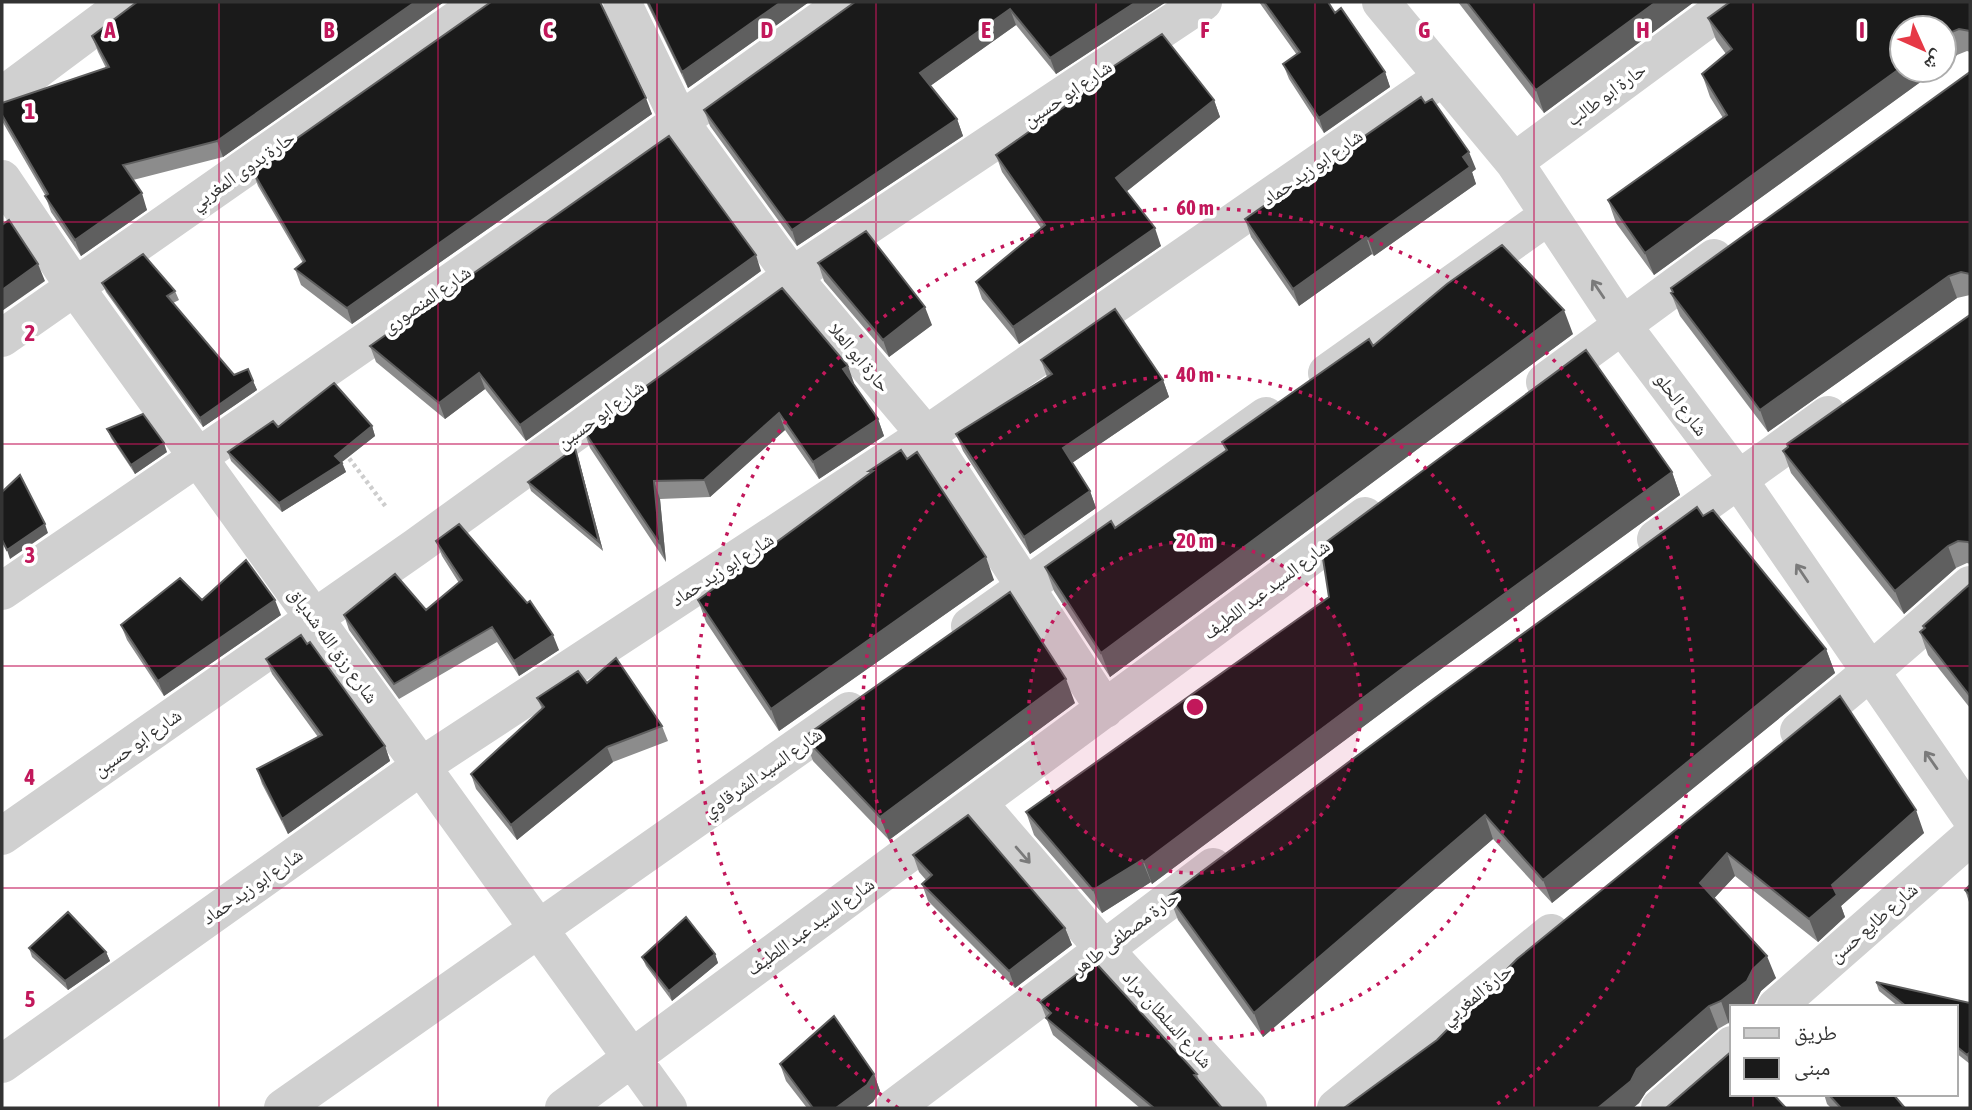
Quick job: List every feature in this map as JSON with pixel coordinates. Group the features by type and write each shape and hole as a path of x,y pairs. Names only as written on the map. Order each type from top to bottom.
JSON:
{"street":[{"path":"2,96 128,2"},
{"name":"حارة بدوى المغربي","path":"2,338 482,2"},
{"name":"حارة ابو العلا","path":"622,2 680,122 792,276 926,435 1105,709"},
{"name":"شارع المنصورى","path":"2,591 198,458 680,122 846,2"},
{"name":"شارع ابو حسين","path":"2,836 416,547 792,276 1203,2"},
{"name":"شارع الحلو","path":"1381,2 1514,162 1622,325 1738,479 1970,816"},
{"name":"حارة ابو طالب","path":"1514,162 1731,2"},
{"name":"شارع ابو زيد حماد","path":"2,1063 420,767 926,435 1443,77"},
{"name":"شارع رزق الله شدياق","path":"2,179 75,287 630,1059 668,1108"},
{"path":"946,643 1548,216"},
{"path":"1521,400 1746,235"},
{"path":"1627,561 1860,393"},
{"name":"شارع السيد عبد اللطيف","path":"564,1108 1398,492"},
{"path":"1774,750 1870,672 1970,584"},
{"name":"شارع السيد الشرقاوي","path":"283,1108 877,691"},
{"name":"شارع السلطان مراد","path":"978,803 1103,948 1230,1102"},
{"name":"شارع طايع حسن","path":"1778,1005 1970,836"},
{"name":"حارة مصطفى طاهر","path":"894,1108 1237,849"},
{"name":"حارة المغربي","path":"1336,1108 1582,908"},
{"path":"1660,1108 1730,1047"}],"path":[{"path":"344,452 416,547"}],"building":[{"path":"137,2 415,2 217,141 123,165 142,193 75,240 45,196 48,194 2,115 2,103 109,67 92,36"},
{"path":"491,2 600,2 646,98 347,308 295,269 305,261 252,170"},
{"path":"648,2 781,2 682,72"},
{"path":"855,2 1136,2 1050,58 1010,9 920,73 957,119 792,230 704,110"},
{"path":"1264,2 1328,2 1335,13 1341,8 1385,72 1319,118 1283,64 1300,52"},
{"path":"1467,2 1656,2 1536,90"},
{"path":"1730,2 1970,2 1970,31 1958,29 1958,14 1888,14 1888,77 1645,253 1608,200 1727,115 1702,74 1732,49 1708,18"},
{"path":"1162,34 1214,100 1116,178 1155,228 1013,327 976,282 1045,225 996,155 1081,95 1078,90"},
{"path":"1970,72 1970,274 1961,272 1949,276 1760,410 1671,293 1671,288 1953,84 1958,84 1958,81"},
{"path":"1421,97 1425,103 1432,99 1469,152 1463,157 1470,167 1293,289 1245,219"},
{"path":"669,136 756,255 520,425 479,373 439,403 370,346"},
{"path":"9,220 38,264 2,290 2,225"},
{"path":"866,231 925,307 883,340 818,263"},
{"path":"1502,245 1564,310 1101,653 1045,567 1111,521 1115,528 1227,450 1222,442 1369,339 1373,346 1447,284"},
{"path":"143,254 175,291 167,296 234,375 248,369 253,381 200,418 102,283"},
{"path":"782,288 848,366 843,369 878,419 813,462 779,413 704,480 654,481 660,544 584,431"},
{"path":"1115,309 1163,380 1063,448 1090,491 1024,537 956,434 1052,374 1041,360"},
{"path":"1970,315 1970,543 1958,541 1948,546 1895,591 1783,451 1788,447 1787,444"},
{"path":"1586,350 1672,472 1407,665 1144,862 1142,860 1093,890 1026,812 1329,597 1321,546"},
{"path":"334,383 372,426 335,456 342,463 279,503 228,452 273,421 278,427"},
{"path":"143,414 164,443 131,465 107,429"},
{"path":"575,448 599,542 528,482"},
{"path":"901,450 907,459 917,452 986,557 771,709 698,600 873,471 869,471"},
{"path":"20,475 45,524 7,550 2,540 2,492"},
{"path":"1697,507 1703,516 1713,510 1826,649 1543,880 1485,815 1254,1013 1169,896"},
{"path":"459,524 527,603 530,601 553,635 514,661 492,627 394,684 344,615 395,574 426,610 462,580 436,541"},
{"path":"246,560 275,600 158,681 121,625 180,578 202,600"},
{"path":"1970,584 1970,696 1920,632 1925,628 1923,626"},
{"path":"1010,592 1066,679 880,817 804,737"},
{"path":"301,635 307,644 310,642 385,746 282,819 257,769 322,735 266,659"},
{"path":"616,658 662,726 607,747 511,825 471,774 544,707 537,698 578,671 587,683"},
{"path":"1840,696 1916,810 1832,885 1837,895 1809,919 1727,853 1700,883 1767,956 1753,969 1747,981 1721,1001 1709,1006 1637,1069 1631,1081 1598,1108 1344,1108 1437,1040 1517,959"},
{"path":"968,815 1065,928 1009,971 922,884 932,875 913,855"},
{"path":"68,912 106,952 65,981 29,948"},
{"path":"686,917 715,954 669,991 642,957"},
{"path":"1094,961 1197,1074 1194,1075 1222,1108 1154,1108 1046,1018 1051,1013 1040,1002"},
{"path":"1876,982 1970,1003 1970,1052 1967,1055 1958,1048 1958,1005 1905,1005"},
{"path":"834,1016 874,1074 867,1085 836,1108 813,1108 780,1064"},
{"path":"1730,1053 1730,1096 1775,1096 1786,1108 1666,1108"},
{"path":"1830,1096 1895,1096 1904,1107 1903,1108 1841,1108"}]}
